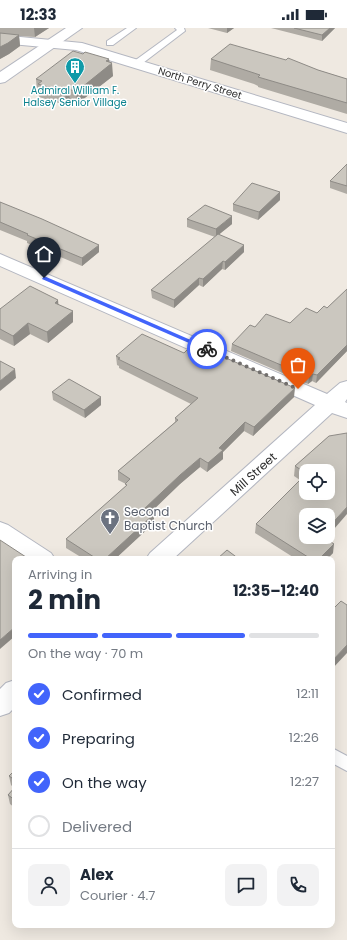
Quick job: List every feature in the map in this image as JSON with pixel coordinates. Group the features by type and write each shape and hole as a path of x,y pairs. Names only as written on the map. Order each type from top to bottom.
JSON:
{"street":[{"path":"0,78 75,28"},
{"name":"North Perry Street","path":"0,39 77,46 347,128"},
{"path":"0,259 339,407"},
{"name":"Mill Street","path":"162,556 339,407 347,388"},
{"path":"0,531 38,556"},
{"path":"0,705 12,694"}],"lane":[{"path":"110,43 132,28"},
{"path":"136,64 181,31 179,28"},
{"path":"335,757 347,764"}],"building":[{"path":"294,28 330,28 322,35"},
{"path":"0,33 19,35 0,47"},
{"path":"230,44 286,60 288,58 318,70 347,79 347,103 258,77 260,75 211,59"},
{"path":"73,51 83,54 85,52 109,59 106,61 112,63 76,92 69,89 65,92 38,84 42,81 36,79"},
{"path":"347,164 347,186 330,181"},
{"path":"252,183 280,192 259,212 233,204"},
{"path":"0,202 99,245 82,258 27,235 28,234 0,222"},
{"path":"205,205 232,216 216,229 187,219"},
{"path":"218,234 244,245 203,279 199,278 174,300 151,290"},
{"path":"30,286 58,300 55,303 73,311 47,332 28,323 13,336 0,329 0,309"},
{"path":"347,289 347,345 317,375 313,374 309,377 232,344 250,325 255,327 266,314 290,323 306,308 317,313 324,306 327,308"},
{"path":"142,334 184,353 187,350 213,362 219,355 295,388 254,427 245,422 219,448 223,450 208,463 200,458 180,475 144,509 154,514 108,556 92,556 66,539 127,485 125,484 130,479 118,471 178,420 175,418 198,398 118,359 120,358 116,356"},
{"path":"0,361 15,369 0,381"},
{"path":"69,379 101,397 84,410 52,392"},
{"path":"347,433 347,507 335,520 335,508 299,508 299,544 334,544 322,556 306,556 256,524 299,481 299,500 335,500 335,464 299,464 299,469 295,466 329,436"},
{"path":"0,540 24,556 12,556 12,630 0,640"},
{"path":"227,550 235,556 220,556"},
{"path":"341,601 347,605 347,645 335,658 335,607"},
{"path":"12,790 12,798 8,795"}],"way so far":[{"path":"207,349 298,389"}],"place":[{"name":"Admiral William F. Halsey Senior Village","path":"75,84"},
{"name":"Second Baptist Church","path":"110,535"}],"route":[{"path":"44,278 207,349"}]}
